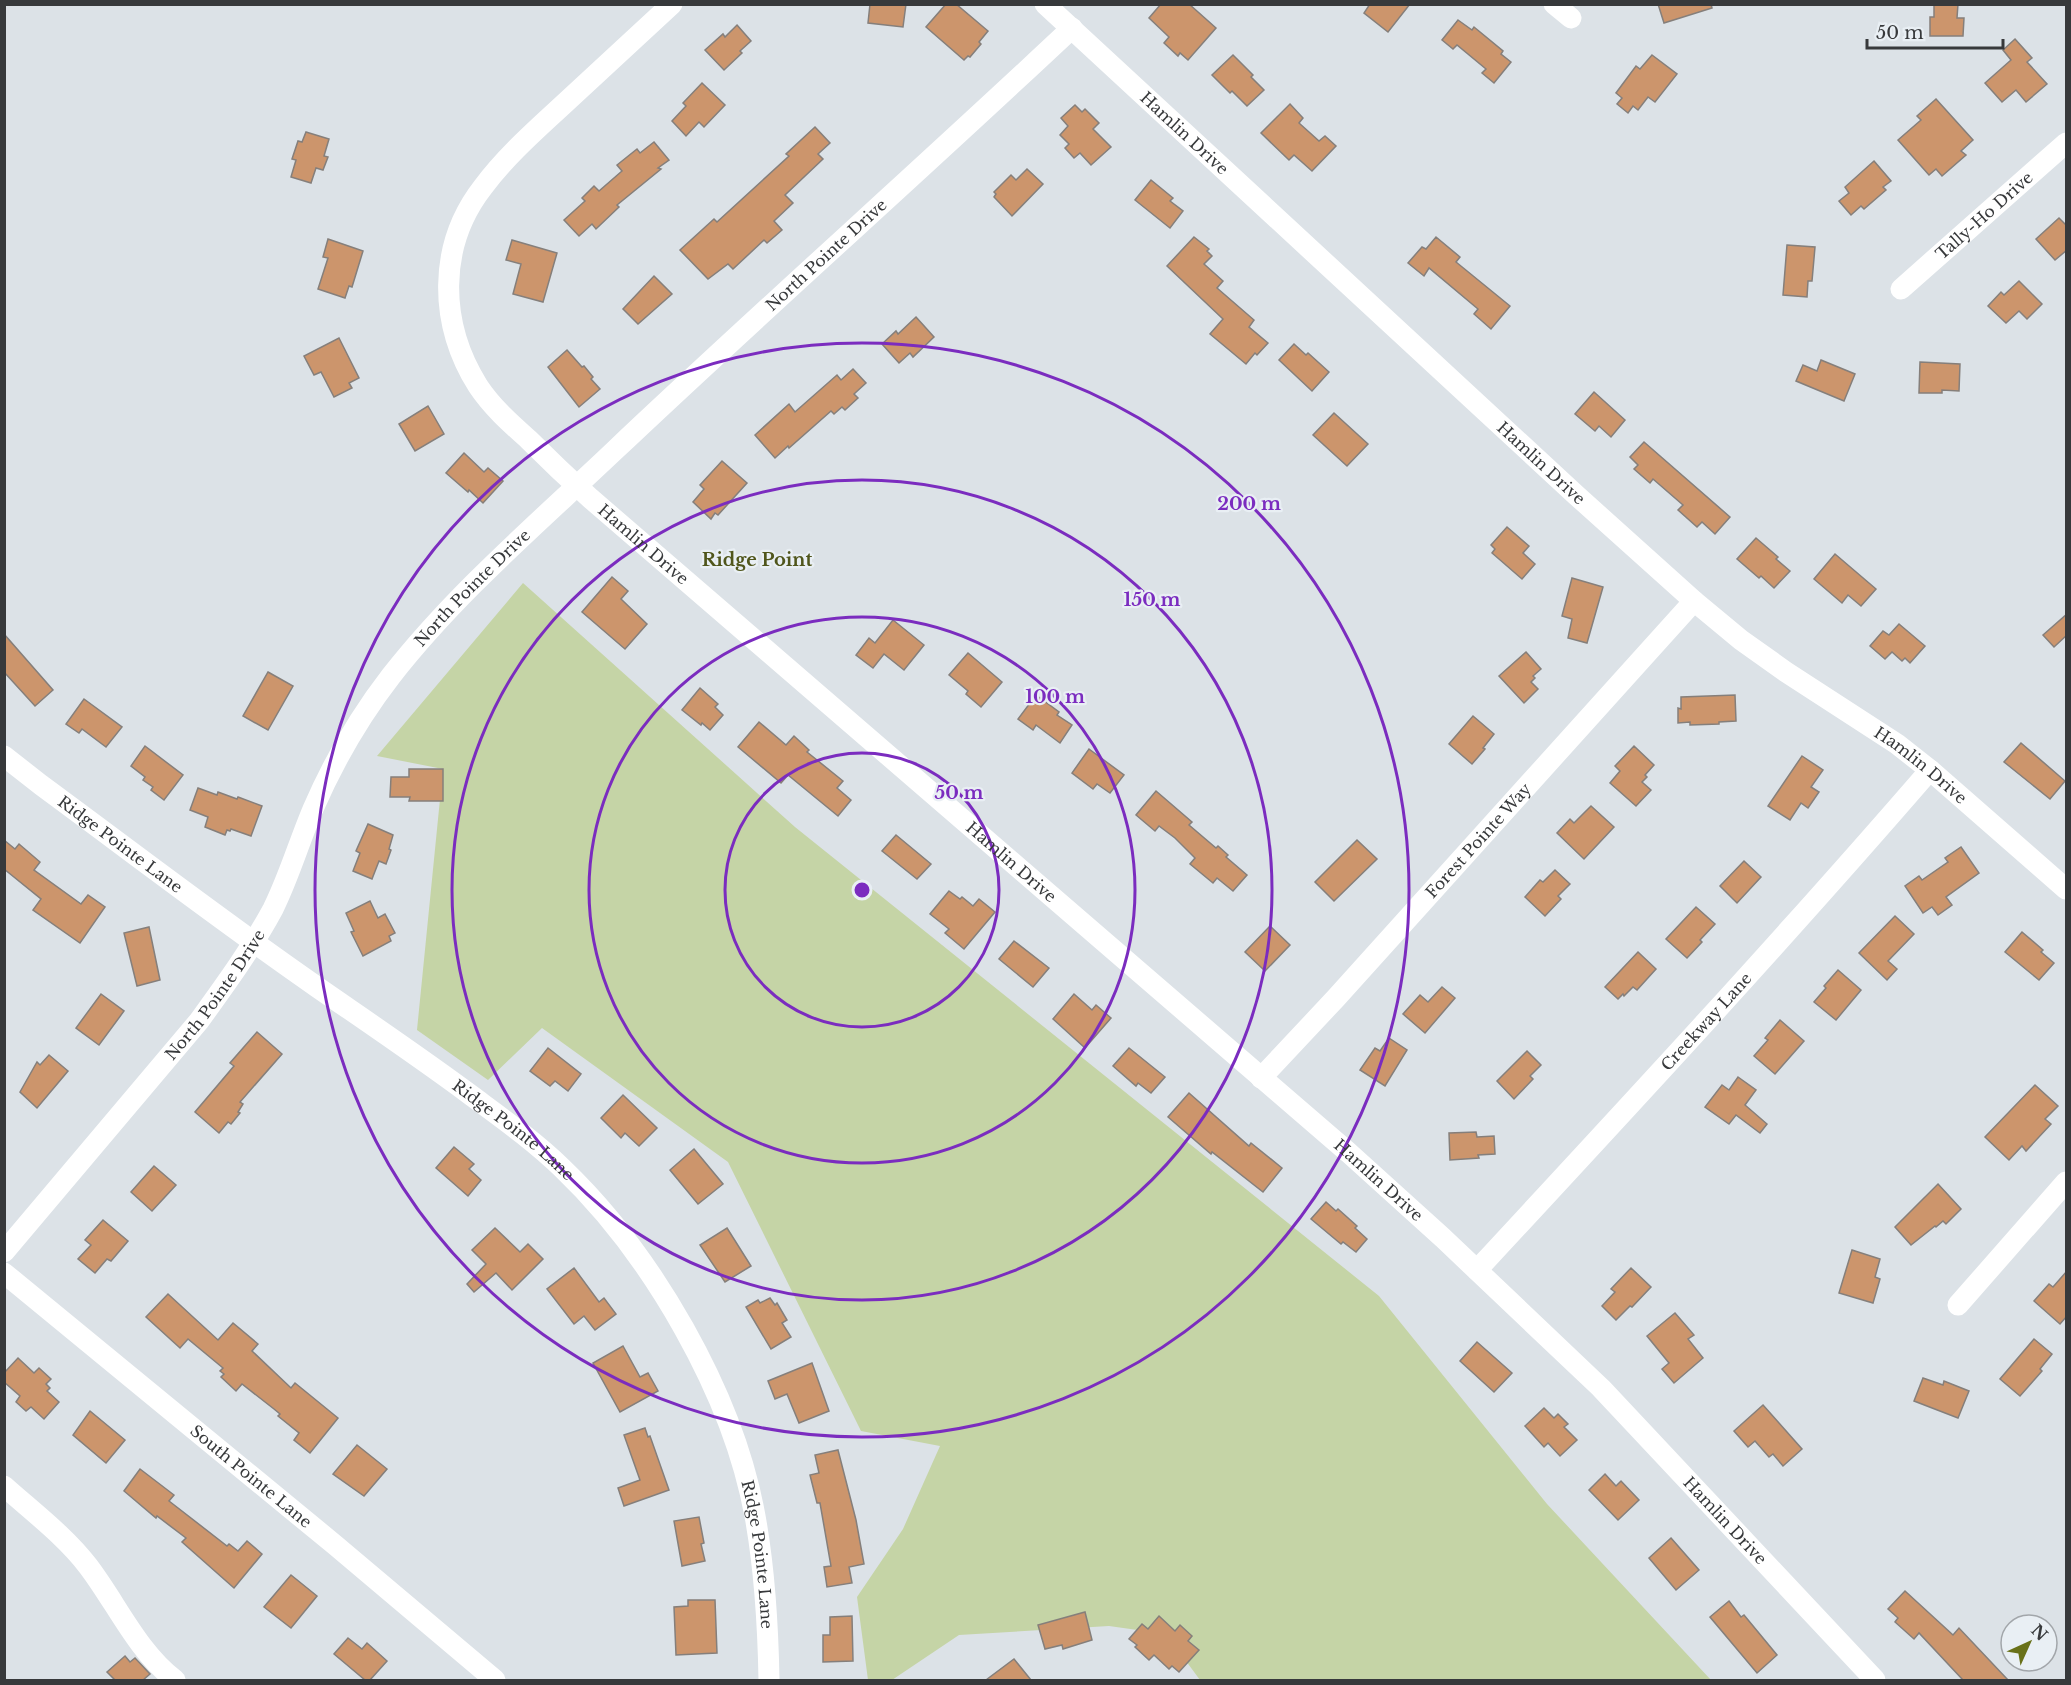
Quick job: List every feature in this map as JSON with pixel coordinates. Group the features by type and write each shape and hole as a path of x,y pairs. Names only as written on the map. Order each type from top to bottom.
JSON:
{"street":[{"name":"Hamlin Drive","path":"672,4 513,152 482,188 467,211 456,235 447,283 450,312 457,340 479,387 496,410 577,486 1349,1153 1477,1270 1601,1388 1875,1680"},
{"name":"Hamlin Drive","path":"1045,4 1534,457 1694,601 1741,640 1786,672 1897,744 2067,889"},
{"path":"1554,4 1571,18"},
{"name":"North Pointe Drive","path":"4,1252 39,1214 199,1021 254,941 274,906 336,761 388,679 430,627 469,586 675,393 941,152 1072,28"},
{"name":"Tally-Ho Drive","path":"1901,289 2067,143"},
{"name":"Forest Pointe Way","path":"1261,1078 1694,601"},
{"name":"Ridge Pointe Lane","path":"4,756 40,785 254,941 525,1135 563,1169 598,1206 638,1257 670,1305 698,1356 724,1412 741,1458 755,1514 764,1573 769,1634 769,1680"},
{"name":"Creekway Lane","path":"1477,1270 1820,897 1930,770"},
{"path":"1958,1305 2067,1182"},
{"name":"South Pointe Lane","path":"4,1273 495,1680"},
{"path":"4,1486 70,1545 88,1566 150,1657 175,1680"}],"green space":[{"path":"523,583 795,827 1379,1296 1547,1504 1711,1680 1200,1680 1166,1634 1109,1626 959,1635 892,1680 868,1680 857,1597 903,1529 940,1446 861,1431 728,1162 542,1028 488,1080 417,1030 443,769 377,756"}],"building":[{"path":"870,4 906,4 903,27 868,23"},
{"path":"946,4 956,4 988,31 979,42 981,44 970,57 964,60 926,27"},
{"path":"1161,4 1189,4 1216,28 1188,60 1180,53 1178,56 1164,43 1169,37 1149,18"},
{"path":"1370,4 1410,4 1388,32 1364,13"},
{"path":"1658,4 1711,4 1712,8 1664,23"},
{"path":"1934,4 1958,4 1957,18 1964,18 1963,36 1930,36 1930,17 1934,17"},
{"path":"1458,20 1472,30 1474,27 1503,51 1501,54 1511,62 1494,83 1482,73 1486,69 1457,45 1453,49 1442,40"},
{"path":"737,25 751,41 724,70 705,50 723,34 725,37"},
{"path":"2015,39 2032,58 2027,62 2047,84 2026,102 2016,90 2002,102 1985,83 2011,60 2003,50"},
{"path":"1233,55 1264,90 1247,106 1212,75"},
{"path":"1652,55 1677,74 1655,102 1648,97 1638,110 1633,106 1628,113 1617,104 1622,98 1616,93 1636,66 1640,69"},
{"path":"702,83 725,105 704,127 699,122 686,136 672,121 686,106 683,103"},
{"path":"1936,99 1973,140 1961,151 1966,155 1942,176 1936,169 1929,175 1898,140 1921,120 1917,116"},
{"path":"1290,104 1303,118 1299,123 1319,141 1325,136 1336,146 1312,171 1294,155 1289,160 1261,133"},
{"path":"1075,105 1082,112 1085,109 1099,123 1093,129 1111,147 1091,165 1080,153 1074,158 1065,148 1069,144 1060,135 1068,126 1061,118"},
{"path":"815,127 830,143 818,154 823,159 785,195 793,203 774,221 782,230 767,243 764,240 733,269 728,264 708,279 680,250 714,219 717,222 789,156 786,154"},
{"path":"306,132 329,139 324,156 328,157 323,170 316,168 311,183 291,177 296,160 292,159 298,141 302,142"},
{"path":"654,142 669,160 617,205 619,207 596,229 592,224 579,236 564,220 585,201 582,198 594,186 599,191 622,171 617,165 637,149 640,153"},
{"path":"1874,161 1891,181 1883,187 1886,190 1864,209 1861,206 1851,215 1839,201 1849,193 1845,187"},
{"path":"1027,169 1043,184 1012,216 994,197 996,194 994,192 1011,175 1016,180"},
{"path":"1151,180 1173,198 1170,201 1183,211 1170,228 1135,200"},
{"path":"2059,218 2067,226 2067,250 2055,260 2036,239"},
{"path":"1194,237 1209,249 1207,251 1212,256 1204,264 1223,281 1217,288 1254,320 1249,327 1268,343 1246,364 1210,334 1223,319 1167,266"},
{"path":"1436,237 1460,257 1456,262 1510,306 1491,329 1474,314 1478,309 1429,268 1424,276 1408,263 1422,247 1426,249"},
{"path":"328,239 363,251 352,287 349,286 345,298 318,289 328,258 323,257"},
{"path":"512,240 557,253 543,302 513,294 521,264 506,260"},
{"path":"1787,245 1815,247 1812,281 1808,281 1807,297 1783,295"},
{"path":"654,276 672,294 638,324 623,309"},
{"path":"2019,281 2042,304 2027,319 2019,311 2006,323 1988,306 2001,292 2004,295"},
{"path":"916,317 934,337 913,357 910,353 899,363 882,344 896,331 898,334"},
{"path":"339,338 359,378 349,383 352,388 334,397 321,372 314,375 304,356"},
{"path":"1294,344 1329,372 1312,391 1279,360"},
{"path":"567,350 582,367 584,366 600,389 579,407 548,367"},
{"path":"1821,360 1855,374 1844,401 1796,381 1803,365 1817,371"},
{"path":"1920,362 1960,364 1959,391 1942,390 1942,393 1919,393"},
{"path":"853,369 866,383 854,394 858,398 845,410 842,407 834,414 831,411 775,458 755,435 789,404 795,412 837,375 841,380"},
{"path":"1594,392 1625,420 1611,437 1599,426 1595,431 1575,414"},
{"path":"428,406 444,434 415,451 399,424"},
{"path":"1334,413 1368,444 1347,466 1313,435"},
{"path":"1644,442 1730,517 1715,534 1702,522 1697,527 1678,510 1683,505 1653,479 1650,483 1634,469 1638,465 1630,457"},
{"path":"464,453 484,472 488,468 503,481 483,503 446,473"},
{"path":"722,461 747,483 718,515 715,513 711,519 693,502 704,489 700,485"},
{"path":"1507,527 1529,546 1523,553 1535,564 1522,579 1492,553 1495,549 1491,545"},
{"path":"1756,538 1790,571 1774,588 1737,559"},
{"path":"1835,554 1876,589 1861,606 1848,595 1842,603 1814,579"},
{"path":"612,577 628,591 621,599 647,624 625,649 582,612"},
{"path":"1572,578 1603,587 1587,643 1568,638 1572,619 1562,616"},
{"path":"2067,614 2067,635 2054,647 2043,635"},
{"path":"893,620 924,645 904,670 884,654 873,668 856,655 869,638 875,643"},
{"path":"1899,624 1925,646 1910,663 1905,658 1902,661 1892,652 1885,659 1870,646 1883,631 1889,635"},
{"path":"4,634 53,690 35,706 4,672"},
{"path":"1526,652 1541,669 1533,676 1535,678 1531,682 1538,689 1524,703 1499,676"},
{"path":"968,653 1002,682 981,707 966,694 968,691 949,675"},
{"path":"268,672 293,686 268,730 243,716"},
{"path":"700,688 718,704 715,707 723,715 710,730 682,710"},
{"path":"1036,695 1059,712 1057,715 1072,725 1060,743 1036,725 1033,730 1018,719"},
{"path":"1735,695 1736,721 1690,725 1690,722 1678,723 1681,697"},
{"path":"84,699 122,727 106,747 82,729 79,733 66,724"},
{"path":"1473,716 1494,734 1472,764 1449,744"},
{"path":"759,722 786,745 794,736 809,750 807,752 843,781 837,788 851,800 838,816 788,775 781,783 738,747"},
{"path":"2021,743 2065,781 2050,799 2004,762"},
{"path":"145,746 183,775 164,800 151,790 153,787 143,780 145,777 131,766"},
{"path":"1634,746 1654,765 1642,782 1651,790 1636,806 1610,783 1620,771 1615,766"},
{"path":"1089,749 1124,775 1110,793 1097,784 1093,789 1072,773"},
{"path":"1802,756 1823,770 1811,787 1819,792 1808,808 1801,803 1790,820 1768,806"},
{"path":"409,769 443,769 443,801 409,801 410,797 390,797 391,777 409,777"},
{"path":"198,788 217,795 218,792 237,799 238,797 262,806 251,836 231,829 227,830 225,835 205,827 208,817 190,810"},
{"path":"1156,791 1192,822 1189,825 1216,848 1218,846 1228,855 1226,857 1247,875 1233,891 1217,878 1213,883 1190,864 1195,858 1175,838 1159,826 1155,831 1136,815"},
{"path":"1591,806 1614,827 1584,859 1557,833 1570,819 1574,823"},
{"path":"368,824 393,835 386,864 379,861 372,879 353,871 360,853 356,851"},
{"path":"896,835 931,864 917,879 882,851"},
{"path":"4,840 15,849 19,844 40,862 34,870 81,904 88,895 105,907 80,943 33,910 41,899 4,869"},
{"path":"1357,840 1377,859 1334,901 1315,882"},
{"path":"1961,847 1979,873 1946,897 1952,905 1938,915 1932,907 1923,913 1905,886 1919,876 1922,880 1948,862 1945,858"},
{"path":"1744,861 1761,877 1737,903 1720,886"},
{"path":"1555,870 1570,884 1558,896 1561,899 1545,916 1525,897 1540,880 1543,882"},
{"path":"949,891 960,899 962,897 973,906 979,899 995,912 964,949 945,933 949,929 930,914"},
{"path":"370,901 378,918 385,914 395,933 389,936 391,941 363,956 351,932 354,931 346,913"},
{"path":"1696,907 1715,924 1687,958 1666,939"},
{"path":"1895,916 1914,934 1888,961 1897,969 1887,980 1859,953"},
{"path":"1270,926 1290,945 1265,971 1245,952"},
{"path":"149,927 160,980 137,986 124,933"},
{"path":"2022,932 2054,963 2039,980 2005,952"},
{"path":"1014,941 1049,968 1033,987 999,959"},
{"path":"1638,952 1656,969 1637,990 1633,987 1618,999 1605,987"},
{"path":"1838,970 1861,990 1836,1020 1814,1002"},
{"path":"1442,987 1455,998 1425,1033 1403,1014 1420,995 1428,1002"},
{"path":"101,994 124,1011 99,1045 76,1028"},
{"path":"1074,994 1092,1010 1096,1005 1111,1018 1085,1048 1053,1019"},
{"path":"1780,1020 1804,1041 1775,1074 1754,1056 1768,1040 1765,1038"},
{"path":"257,1032 282,1054 240,1102 243,1104 238,1112 240,1113 219,1133 195,1112 234,1066 230,1063"},
{"path":"1389,1038 1407,1050 1385,1086 1360,1070 1375,1048 1380,1051"},
{"path":"548,1048 581,1074 568,1091 555,1081 550,1086 530,1071"},
{"path":"1129,1048 1165,1077 1151,1093 1138,1083 1136,1086 1113,1066"},
{"path":"1527,1051 1541,1065 1530,1076 1533,1079 1514,1099 1497,1081"},
{"path":"49,1055 68,1071 37,1108 20,1092 37,1062 40,1065"},
{"path":"1738,1077 1756,1090 1745,1105 1767,1124 1760,1133 1736,1115 1729,1124 1705,1107 1722,1085 1729,1090"},
{"path":"2035,1085 2058,1106 2045,1119 2051,1124 2026,1151 2022,1146 2009,1160 1985,1137"},
{"path":"1189,1093 1249,1146 1251,1143 1282,1168 1263,1192 1212,1152 1211,1154 1168,1117"},
{"path":"623,1095 657,1128 639,1146 625,1133 621,1138 601,1118"},
{"path":"1476,1132 1477,1137 1494,1136 1495,1154 1478,1155 1479,1158 1450,1160 1449,1133"},
{"path":"454,1147 474,1164 469,1169 481,1180 468,1196 436,1168"},
{"path":"694,1149 723,1184 698,1204 670,1170"},
{"path":"154,1166 176,1185 152,1211 131,1192"},
{"path":"1938,1184 1961,1209 1946,1224 1943,1221 1911,1245 1895,1227"},
{"path":"1326,1202 1336,1211 1338,1209 1357,1226 1355,1228 1367,1239 1356,1252 1343,1242 1341,1244 1311,1219"},
{"path":"103,1220 128,1241 111,1261 107,1259 95,1273 78,1259 91,1245 85,1240"},
{"path":"495,1228 520,1252 528,1244 543,1259 512,1290 496,1273 474,1292 467,1284 486,1264 472,1250"},
{"path":"727,1228 751,1266 725,1282 700,1245"},
{"path":"1852,1250 1880,1259 1875,1277 1880,1279 1873,1303 1839,1293"},
{"path":"574,1268 599,1302 604,1298 616,1314 595,1330 584,1316 574,1324 547,1289"},
{"path":"1631,1268 1651,1287 1616,1320 1602,1306 1615,1292 1611,1289"},
{"path":"2067,1271 2067,1316 2060,1324 2034,1301 2049,1284 2053,1287"},
{"path":"168,1294 218,1340 233,1323 258,1344 252,1351 291,1388 295,1383 338,1418 310,1453 294,1440 299,1433 278,1416 280,1414 274,1409 242,1384 236,1391 221,1377 224,1374 220,1371 223,1368 188,1339 180,1348 146,1317"},
{"path":"770,1298 775,1305 777,1303 787,1320 782,1323 791,1337 771,1349 746,1307 758,1300 760,1303"},
{"path":"1675,1313 1694,1335 1688,1339 1703,1358 1674,1383 1662,1369 1669,1363 1647,1336"},
{"path":"2034,1339 2052,1354 2040,1369 2042,1371 2020,1396 2000,1379"},
{"path":"1477,1342 1512,1373 1494,1392 1460,1361"},
{"path":"623,1346 640,1377 648,1373 658,1391 620,1412 593,1363"},
{"path":"18,1358 34,1373 39,1368 51,1379 46,1384 50,1388 47,1391 59,1402 44,1419 31,1407 26,1411 16,1402 20,1396 4,1382 4,1373"},
{"path":"812,1363 829,1411 799,1423 787,1394 775,1399 768,1381"},
{"path":"1923,1378 1943,1385 1944,1381 1969,1391 1958,1418 1914,1401"},
{"path":"1763,1405 1802,1449 1783,1466 1773,1454 1769,1457 1755,1441 1748,1447 1734,1431"},
{"path":"1544,1408 1554,1418 1558,1414 1568,1424 1564,1427 1577,1440 1560,1456 1548,1443 1544,1447 1525,1426"},
{"path":"90,1411 125,1440 106,1463 73,1435"},
{"path":"645,1428 669,1490 624,1506 618,1488 640,1480 624,1435"},
{"path":"357,1445 387,1469 364,1496 333,1474"},
{"path":"838,1450 856,1520 864,1564 849,1567 852,1583 827,1587 824,1567 831,1566 820,1503 817,1503 810,1475 819,1473 815,1455"},
{"path":"140,1469 174,1495 169,1501 227,1546 229,1544 238,1551 247,1541 262,1554 234,1588 182,1542 186,1538 157,1516 156,1518 124,1491"},
{"path":"1605,1474 1616,1486 1621,1481 1639,1500 1618,1520 1589,1490"},
{"path":"699,1517 705,1561 682,1566 674,1521"},
{"path":"1671,1538 1699,1570 1676,1590 1649,1558"},
{"path":"291,1575 317,1596 291,1628 264,1607"},
{"path":"1905,1591 1953,1635 1959,1628 2008,1680 1963,1680 1919,1633 1914,1639 1895,1622 1898,1618 1888,1609"},
{"path":"688,1600 715,1600 717,1653 676,1655 674,1607 688,1606"},
{"path":"1729,1601 1741,1617 1744,1615 1777,1655 1757,1673 1710,1617"},
{"path":"1085,1612 1092,1640 1063,1649 1062,1645 1045,1649 1038,1625"},
{"path":"852,1616 853,1661 823,1662 823,1635 830,1635 830,1617"},
{"path":"1159,1616 1175,1631 1180,1625 1192,1636 1188,1641 1199,1650 1179,1672 1172,1666 1169,1669 1154,1655 1149,1660 1129,1639 1142,1624 1148,1629"},
{"path":"348,1638 362,1649 367,1643 387,1661 370,1680 365,1680 334,1654"},
{"path":"125,1656 130,1662 135,1658 150,1674 143,1680 115,1680 107,1672"},
{"path":"1014,1659 1031,1680 986,1680"}],"district":[{"name":"Ridge Point","path":"757,560"}]}
